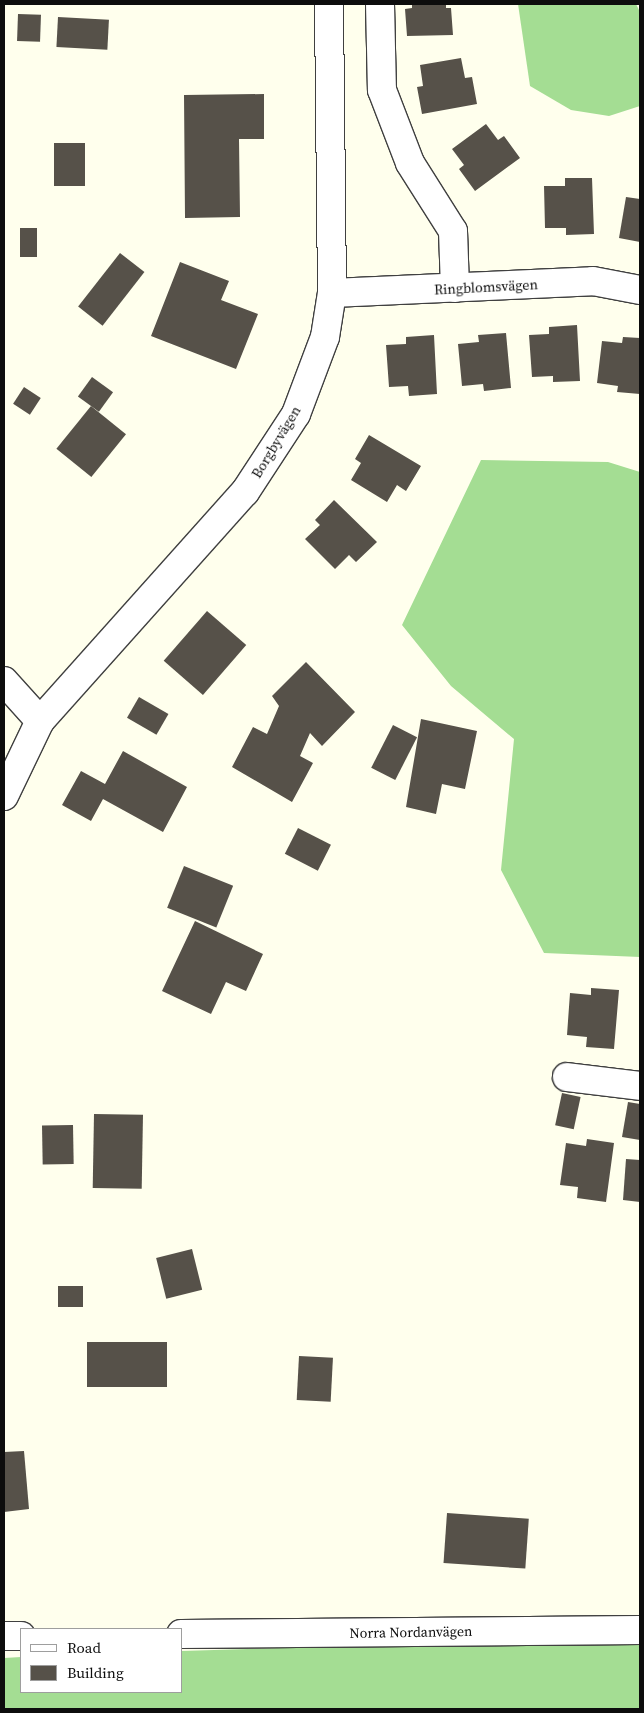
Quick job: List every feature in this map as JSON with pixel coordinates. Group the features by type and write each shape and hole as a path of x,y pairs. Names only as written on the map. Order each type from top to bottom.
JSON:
{"street":[{"name":"Borgbyvägen","path":"4,796 40,721 245,492 296,414 325,337 332,294 329,4"},
{"path":"380,4 382,90 410,163 453,231 455,288"},
{"name":"Ringblomsvägen","path":"332,294 593,282 640,290"},
{"path":"4,681 40,721"},
{"path":"566,1077 640,1086"},
{"name":"Norra Nordanvägen","path":"182,1634 640,1630"},
{"path":"4,1636 20,1636"}],"green space":[{"path":"518,4 636,4 640,12 640,106 609,116 571,110 530,86"},
{"path":"481,460 608,462 640,472 640,957 544,953 501,870 514,739 451,686 402,625"},
{"path":"640,1643 640,1709 4,1709 4,1658 20,1657 20,1693 182,1693 182,1651 417,1644"}],"building":[{"path":"412,4 446,4 446,8 451,8 453,35 407,36 405,9 412,8"},
{"path":"18,14 41,15 40,42 17,41"},
{"path":"58,17 109,20 107,50 56,47"},
{"path":"461,58 465,78 472,77 477,104 422,114 417,87 423,86 420,65"},
{"path":"264,94 264,139 239,139 240,217 185,218 184,95"},
{"path":"486,124 498,140 504,136 520,158 475,191 459,169 464,165 452,149"},
{"path":"54,143 85,143 85,186 54,186"},
{"path":"565,178 592,178 594,234 566,235 566,228 545,228 544,186 565,186"},
{"path":"626,197 640,199 640,242 619,238"},
{"path":"20,228 37,228 37,257 20,257"},
{"path":"120,253 144,272 103,326 78,307"},
{"path":"180,262 229,281 221,300 258,314 236,369 151,336"},
{"path":"577,325 580,381 553,382 553,376 532,377 529,335 549,334 549,327"},
{"path":"506,333 511,388 484,391 483,384 462,386 458,344 479,342 478,335"},
{"path":"434,335 437,394 409,396 408,386 389,387 386,345 406,344 406,337"},
{"path":"623,337 640,338 640,394 617,392 618,386 597,383 602,341 622,343"},
{"path":"92,377 113,392 99,412 78,396"},
{"path":"24,387 41,398 30,415 13,404"},
{"path":"91,406 126,434 91,477 56,449"},
{"path":"369,435 421,466 406,491 397,485 387,502 351,480 361,463 355,459"},
{"path":"334,500 377,542 356,562 349,555 335,569 305,539 320,525 315,520"},
{"path":"207,611 246,645 203,695 164,661"},
{"path":"306,662 355,712 322,746 310,733 300,756 313,763 292,802 232,767 253,727 267,734 279,706 272,696"},
{"path":"139,697 168,714 156,735 127,718"},
{"path":"421,719 477,731 465,789 442,784 436,814 406,807"},
{"path":"393,725 417,737 395,780 371,768"},
{"path":"123,751 187,787 163,832 103,799 91,821 62,805 81,771 105,784"},
{"path":"298,828 331,845 318,871 285,854"},
{"path":"184,866 233,886 216,928 167,908"},
{"path":"195,921 263,954 246,991 226,982 211,1014 162,991"},
{"path":"591,988 619,990 614,1049 586,1047 587,1037 567,1035 570,993 591,995"},
{"path":"562,1093 581,1097 574,1129 555,1125"},
{"path":"628,1102 640,1104 640,1140 622,1137"},
{"path":"94,1114 143,1115 142,1189 93,1188"},
{"path":"73,1125 74,1164 43,1165 42,1126"},
{"path":"587,1139 614,1143 606,1202 577,1198 578,1187 560,1185 566,1143 586,1146"},
{"path":"626,1159 640,1160 640,1202 623,1200"},
{"path":"192,1249 202,1290 166,1299 156,1258"},
{"path":"58,1286 83,1286 83,1307 58,1307"},
{"path":"87,1342 167,1342 167,1387 87,1387"},
{"path":"299,1356 333,1358 331,1402 297,1400"},
{"path":"24,1451 29,1509 4,1512 4,1452"},
{"path":"447,1513 529,1519 525,1569 444,1563"}]}
